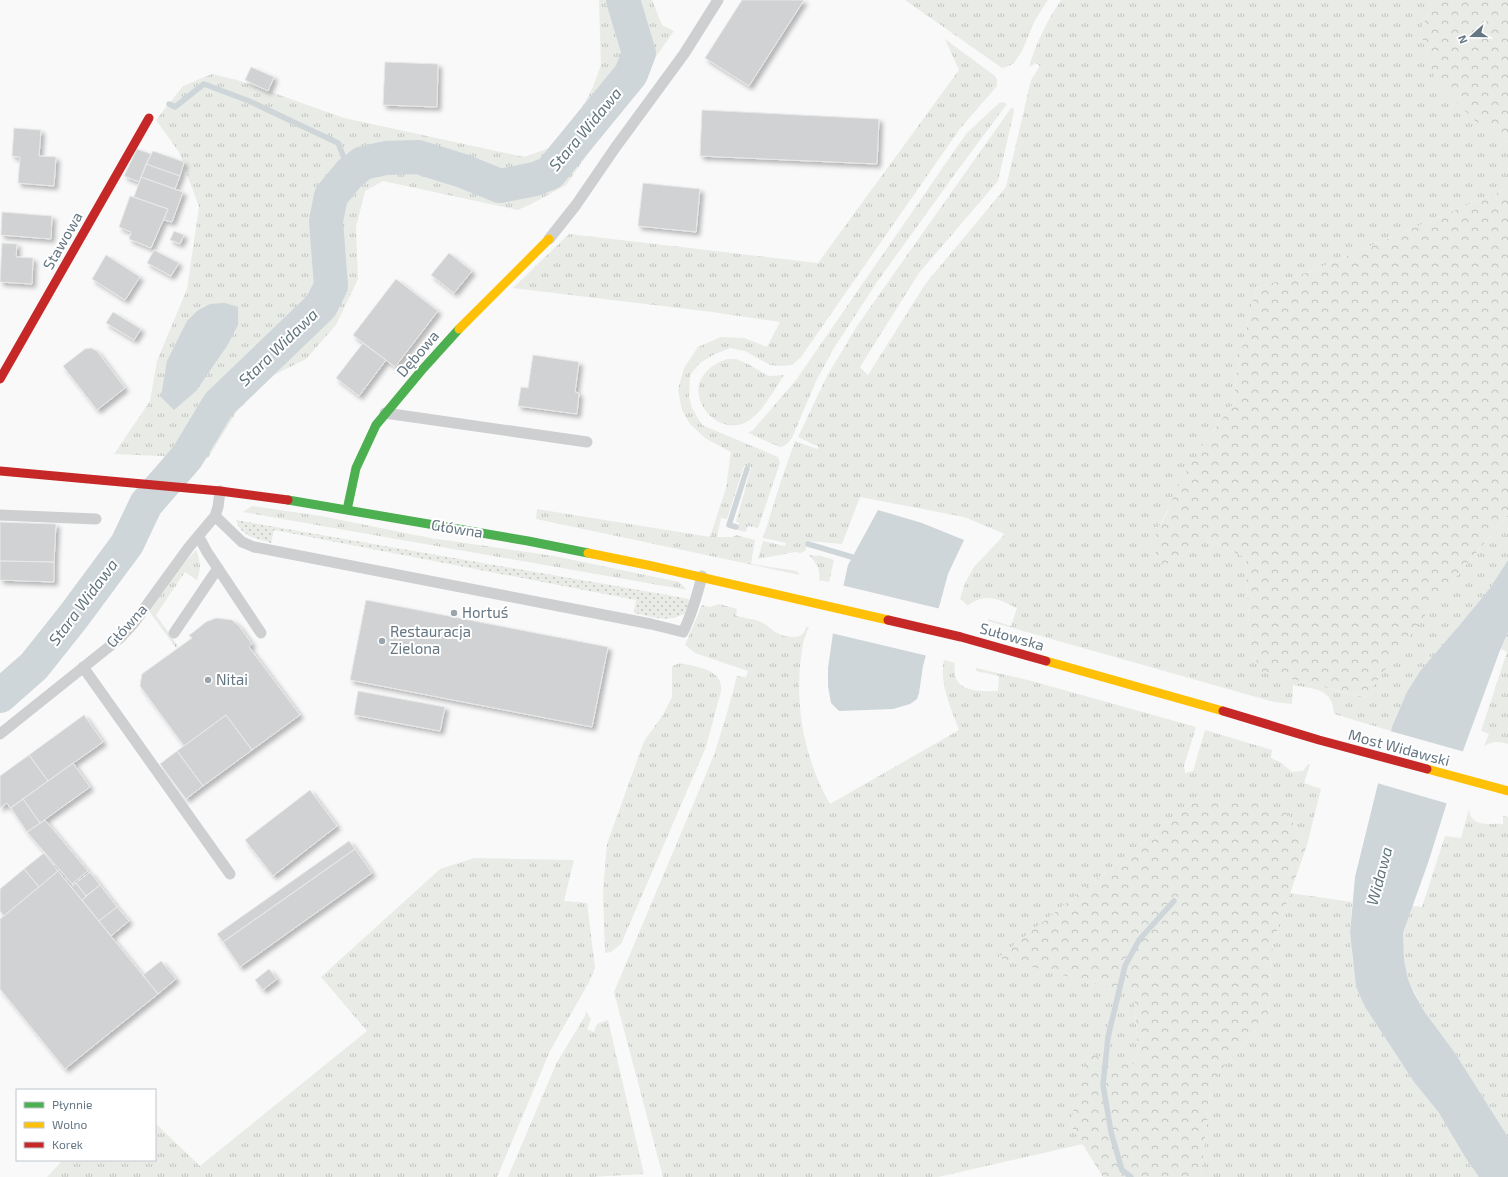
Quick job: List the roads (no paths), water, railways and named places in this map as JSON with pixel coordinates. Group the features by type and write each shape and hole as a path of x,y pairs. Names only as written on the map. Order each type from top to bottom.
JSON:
{"main road":[{"name":"Stawowa","path":"0,379 148,118"},
{"name":"Dębowa","path":"347,510 356,468 376,425 470,317 548,239"},
{"name":"Główna","path":"0,471 220,490 296,501 528,541 697,576"},
{"name":"Sułowska","path":"697,576 961,637 1233,714 1319,740"},
{"name":"Most Widawski","path":"1319,740 1508,791"}],"lane":[{"path":"548,239 576,205 615,148 684,54 718,0"},
{"path":"385,413 587,442"},
{"name":"Główna","path":"0,734 120,638 133,624 189,547 199,537 215,516 218,507 220,490"},
{"path":"0,515 96,518"},
{"path":"215,516 242,542 254,547 651,624 682,632 691,615 697,598 697,576"},
{"path":"199,537 261,633"},
{"path":"174,633 218,568"},
{"path":"83,668 230,874"}],"water":[{"path":"225,303 238,307 238,325 227,346 196,391 174,410 161,397 167,361 187,321 197,311 210,304"},
{"path":"878,510 922,523 964,540 948,574 923,666 917,699 910,704 893,709 839,711 831,703 828,686 828,668 833,633 848,565"},
{"name":"Widawa","path":"1508,560 1508,632 1463,751 1429,860 1403,933 1404,960 1408,979 1414,993 1424,1011 1455,1053 1508,1137 1508,1177 1479,1177 1465,1157 1439,1113 1414,1082 1365,1007 1356,987 1350,933 1355,877 1392,727 1407,692 1421,670 1490,588"}],"waterway":[{"name":"Stara Widawa","path":"0,696 34,666 73,617 127,544 146,504 187,457 219,404 321,306 331,286 326,221 331,196 350,173 363,163 386,158 418,157 463,171 500,186 535,179 550,173 631,74 639,53 623,0"},
{"path":"169,104 175,107 204,84 249,101 338,143 350,173"},
{"path":"736,527 729,525 747,469"},
{"path":"808,544 852,557"},
{"path":"1131,1177 1122,1170 1111,1132 1103,1085 1108,1037 1125,966 1139,940 1174,901"}],"place":[{"name":"Hortuś","path":"454,613"},
{"name":"Restauracja Zielona","path":"382,641"},
{"name":"Nitai","path":"208,680"}]}
